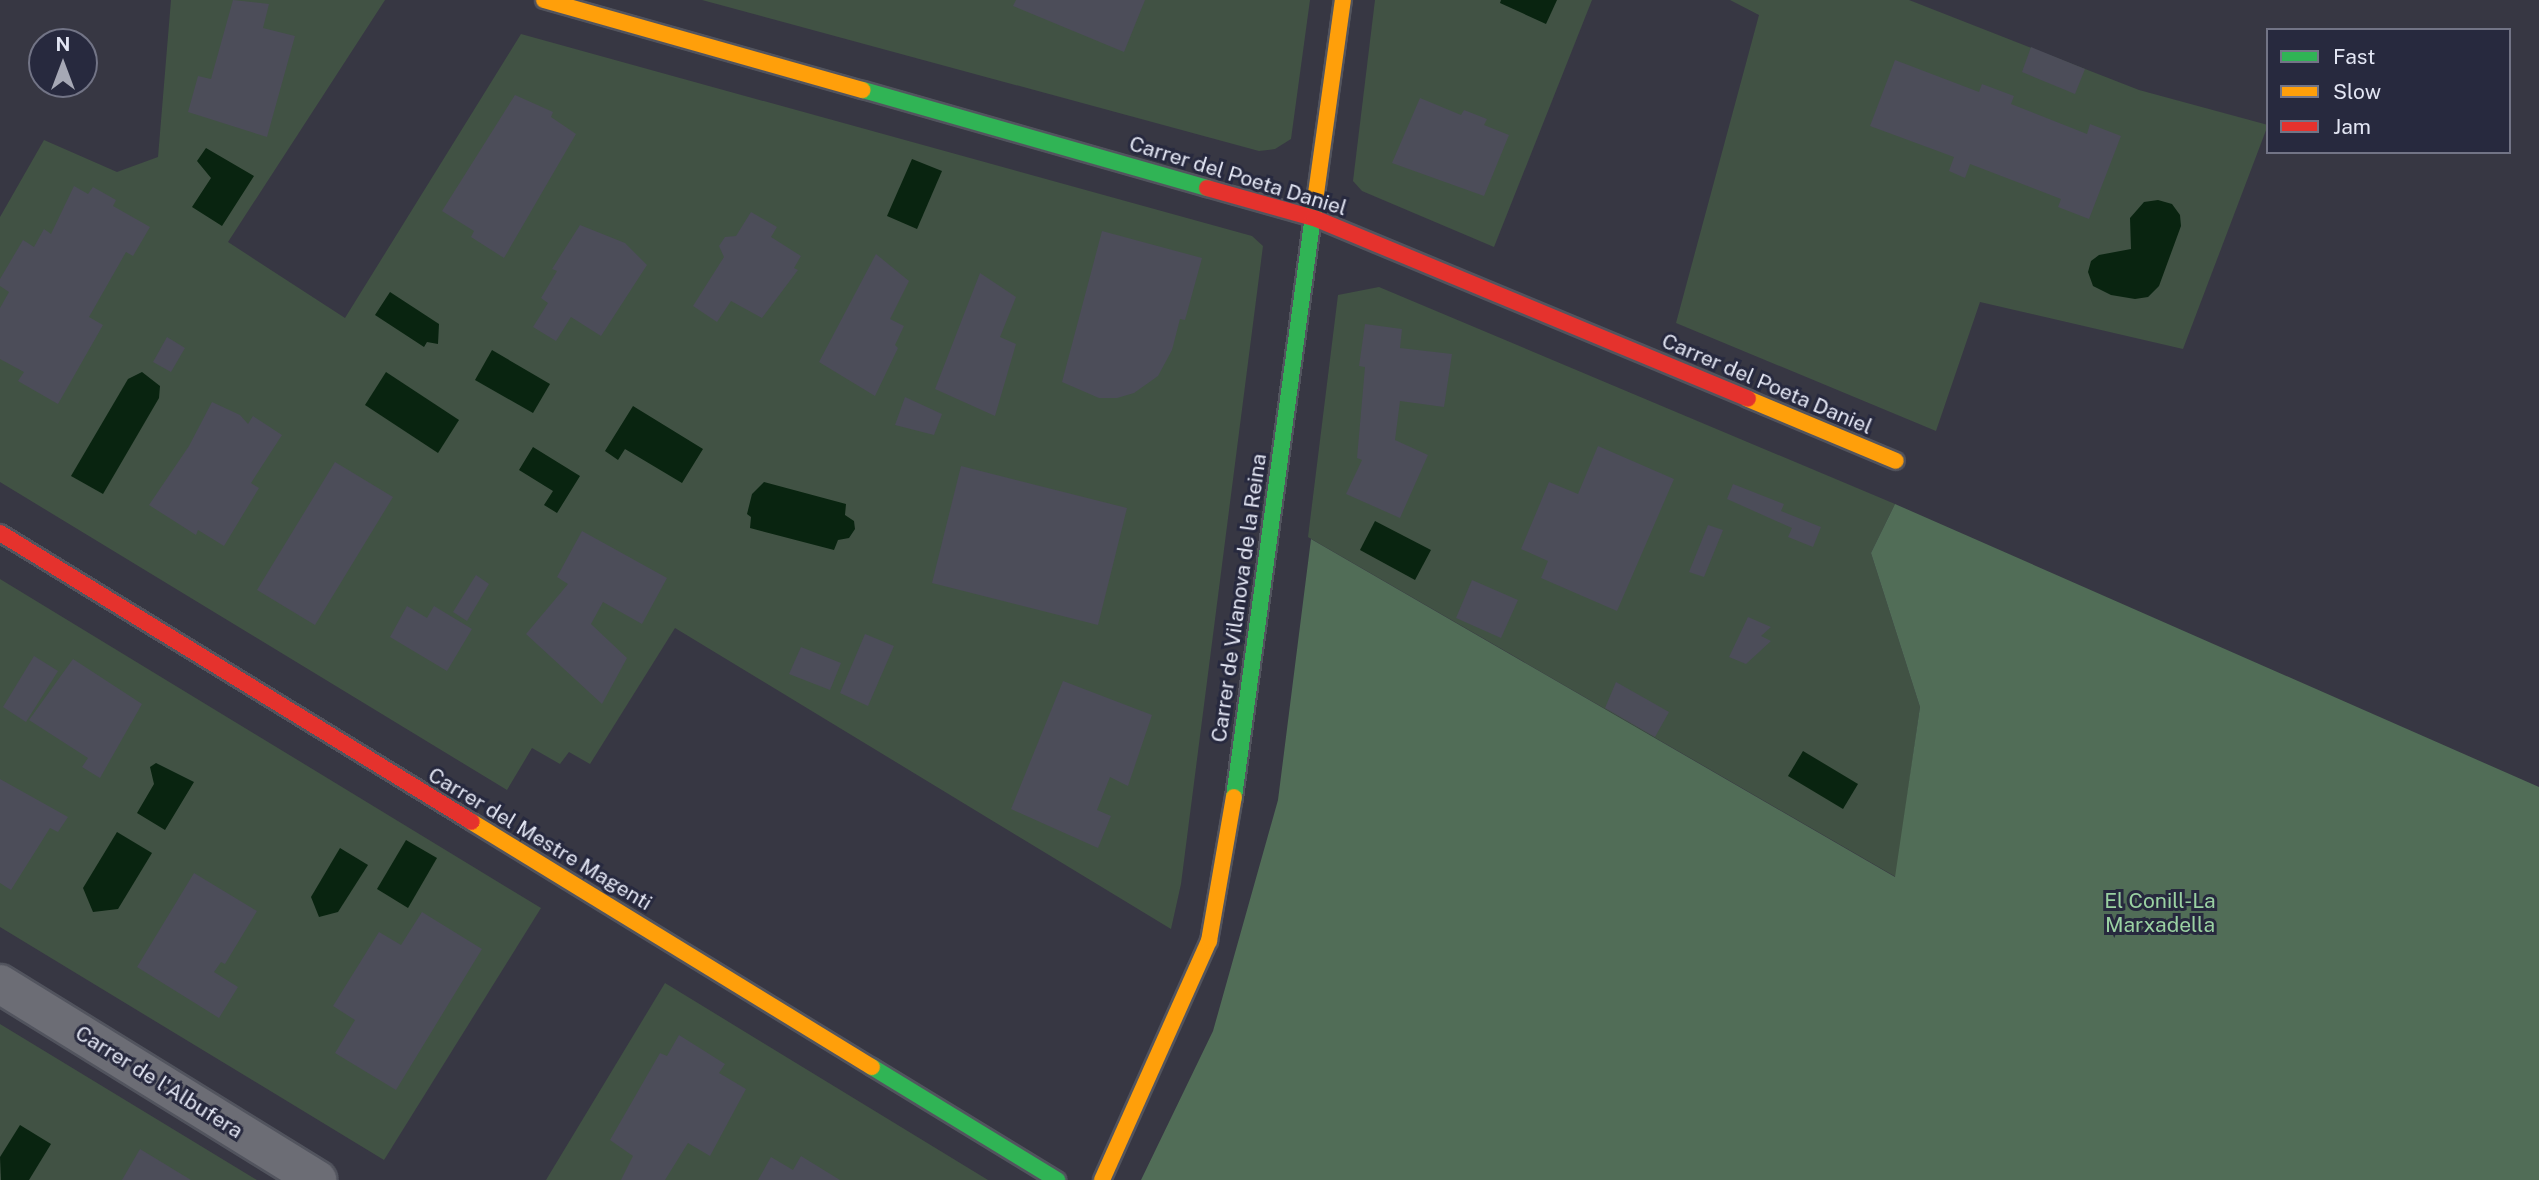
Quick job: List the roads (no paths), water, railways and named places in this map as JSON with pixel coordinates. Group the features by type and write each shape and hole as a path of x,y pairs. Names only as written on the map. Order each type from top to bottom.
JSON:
{"street":[{"name":"Carrer del Poeta Daniel","path":"544,0 1314,218 1896,461"},
{"name":"Carrer de Vilanova de la Reina","path":"1102,1180 1209,941 1229,831 1343,0"},
{"name":"Carrer del Mestre Magenti","path":"0,533 1057,1180"},
{"name":"Carrer de l'Albufera","path":"0,984 317,1180"}],"park label":[{"name":"El Conill-La Marxadella","path":"2160,913"}]}
